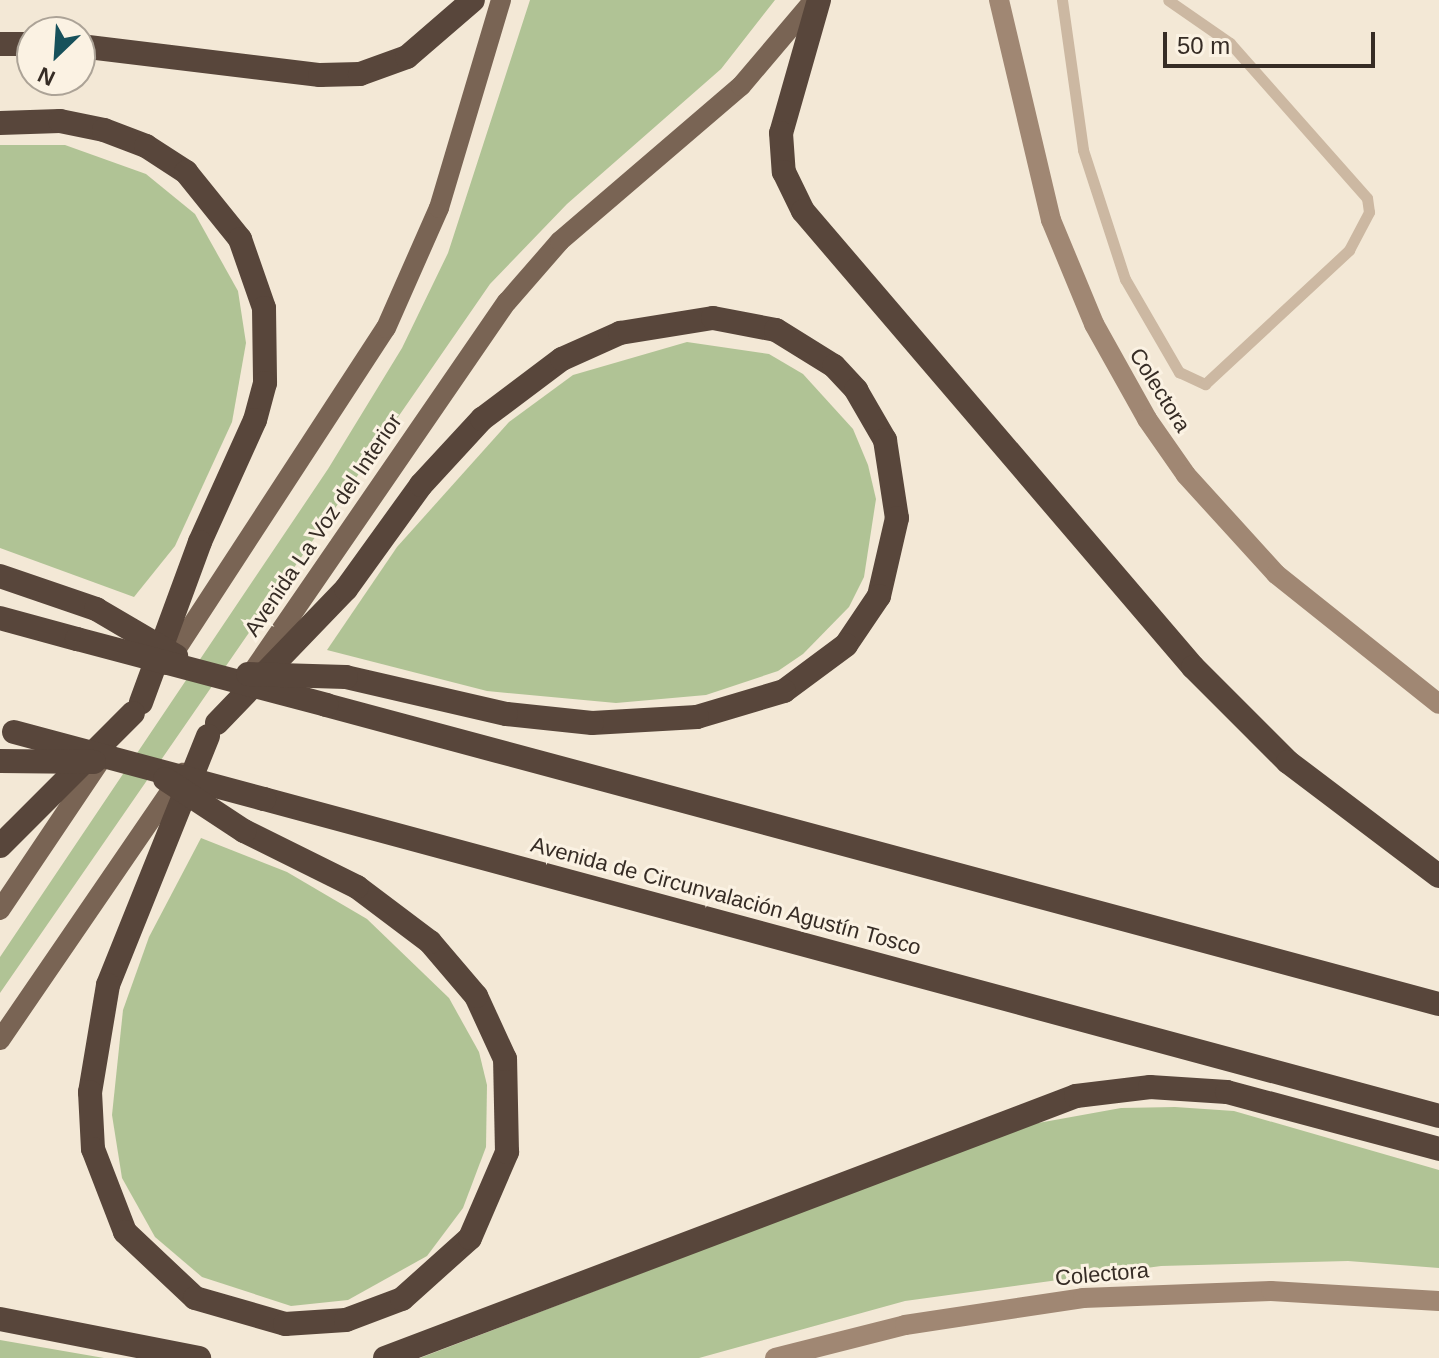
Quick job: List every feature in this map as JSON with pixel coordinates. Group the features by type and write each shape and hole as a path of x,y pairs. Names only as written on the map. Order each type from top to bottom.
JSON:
{"highway":[{"path":"96,48 320,75 360,74 407,57 473,0"},
{"path":"817,0 781,133 784,172 803,211 1193,667 1288,762 1439,876"},
{"path":"0,123 60,121 104,130 146,146 186,172 240,239 264,308 265,383 255,420 200,542 137,708 0,846"},
{"path":"0,576 96,609 204,671 346,677 506,714 592,723 697,717 784,691 846,645 879,596 897,518 885,440 856,390 834,366 776,330 713,318 678,319 610,337 549,367 482,419 421,485 346,589 213,729 108,985 90,1092 93,1149 125,1232 168,1279 195,1298 274,1323 346,1320 427,1282 476,1228 507,1152 505,1059 476,996 430,942 357,887 244,831 141,764 0,761"},
{"path":"0,618 1439,1004"},
{"name":"Avenida de Circunvalación Agustín Tosco","path":"7,730 1439,1116"},
{"path":"385,1358 1076,1096 1150,1087 1227,1092 1439,1149"},
{"path":"0,1319 199,1358"}],"main road":[{"path":"0,910 378,342 426,243 501,0"},
{"name":"Avenida La Voz del Interior","path":"0,1040 507,302 560,241 741,86 817,0"},
{"name":"Colectora","path":"999,0 1051,220 1094,324 1147,419 1195,485 1276,574 1439,704"},
{"name":"Colectora","path":"775,1358 905,1325 1083,1298 1271,1291 1439,1301"}],"lane":[{"path":"1062,0 1083,150 1120,266 1179,372 1205,384 1349,250 1369,212 1367,198 1230,43 1168,0"}],"green space":[{"path":"530,0 775,0 721,69 567,204 490,284 0,993 0,957 328,469 402,348 448,253"},
{"path":"0,145 65,145 146,174 195,214 238,291 246,343 232,422 175,546 134,597 0,548"},
{"path":"687,342 769,354 803,374 853,429 868,465 876,499 864,577 849,607 803,654 778,671 706,695 616,703 487,691 327,650 397,547 509,422 573,375"},
{"path":"201,838 287,872 367,919 449,998 479,1052 487,1085 486,1147 463,1208 427,1256 348,1300 291,1306 202,1277 155,1237 122,1178 112,1115 123,1010 149,937"},
{"path":"1175,1107 1234,1111 1439,1170 1439,1268 1348,1261 1161,1266 905,1301 699,1358 420,1358 1027,1125 1121,1108"},
{"path":"0,1340 104,1358 0,1358"}]}
